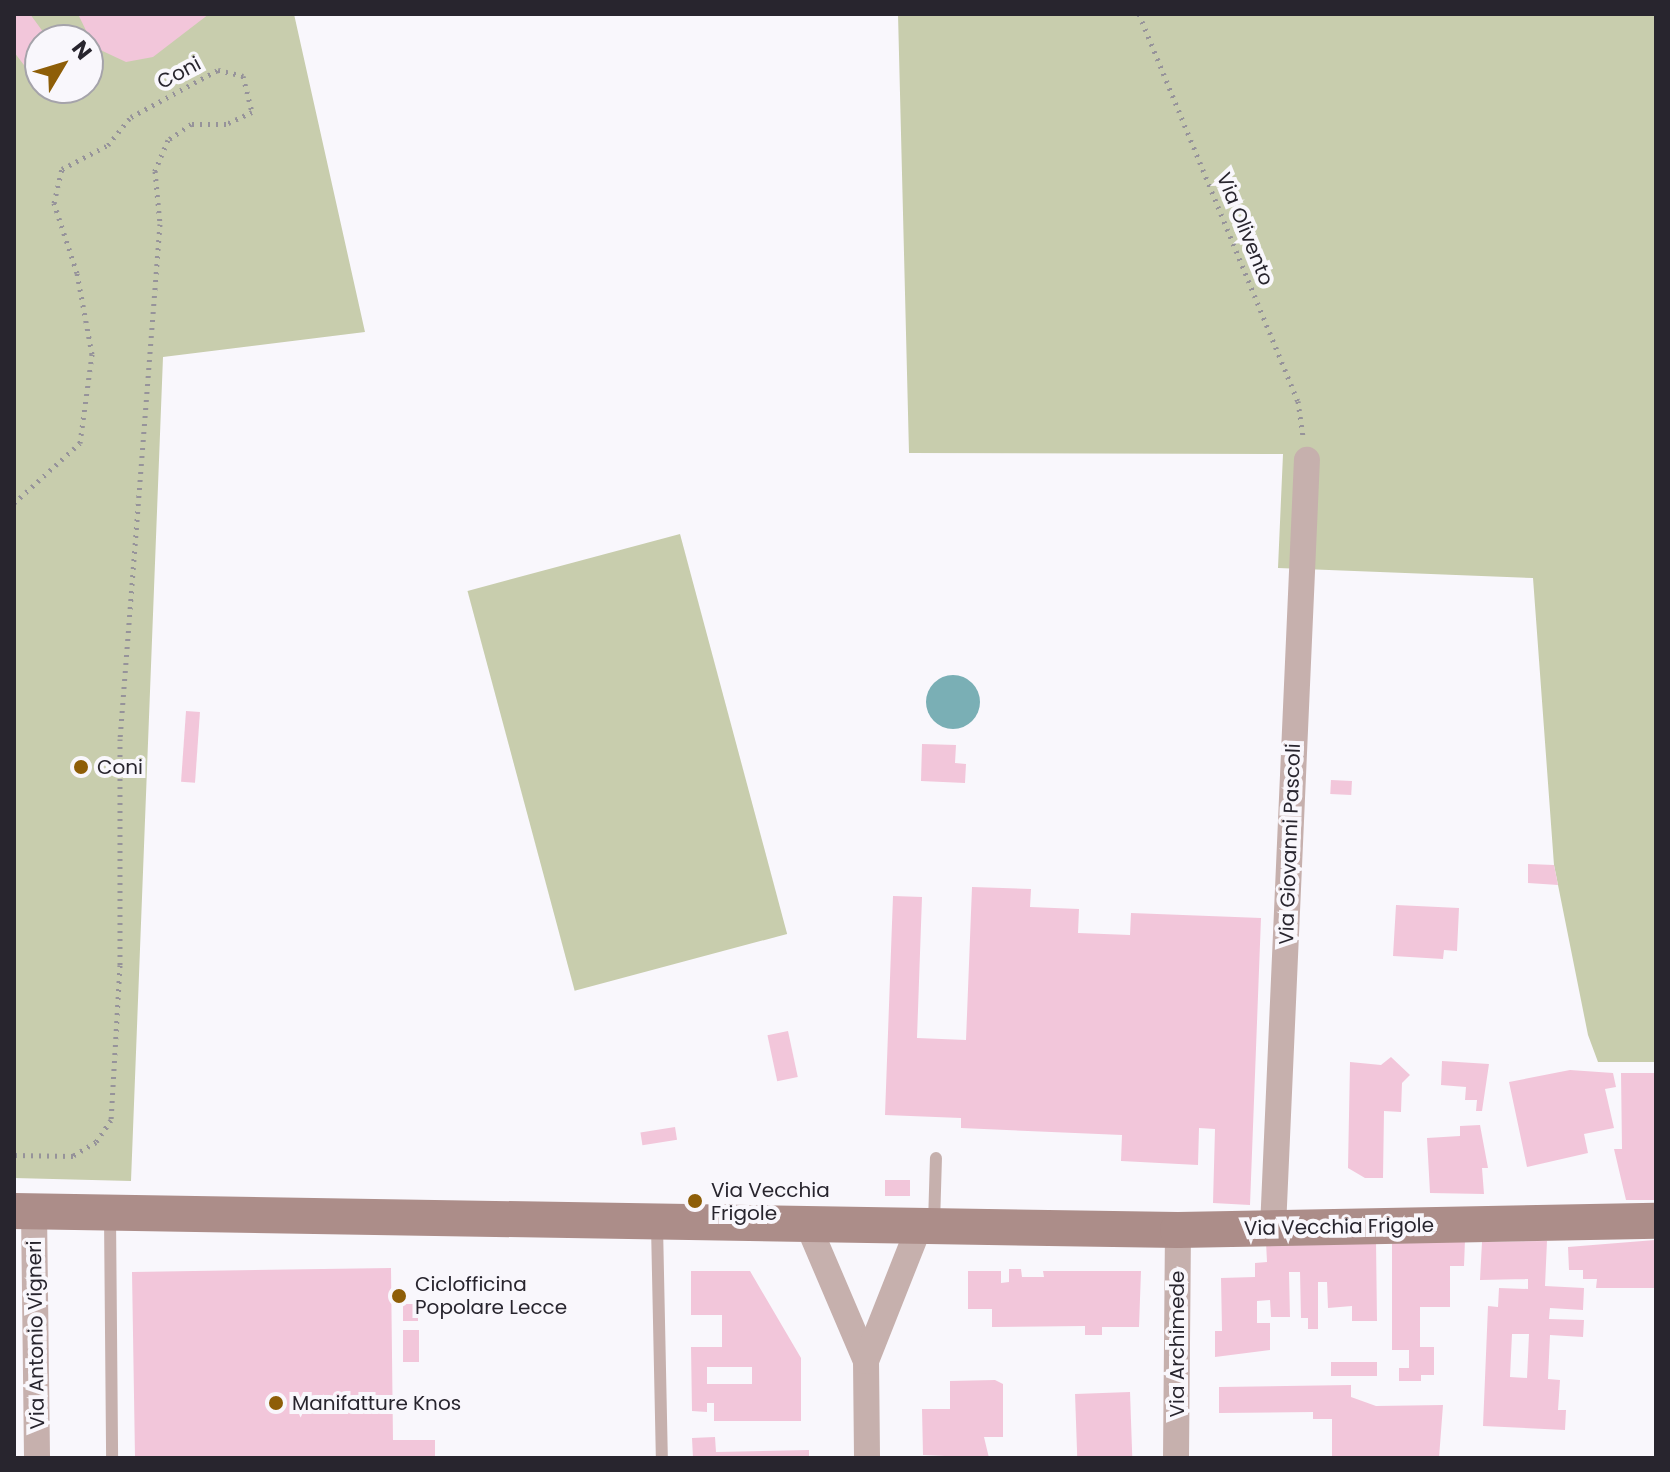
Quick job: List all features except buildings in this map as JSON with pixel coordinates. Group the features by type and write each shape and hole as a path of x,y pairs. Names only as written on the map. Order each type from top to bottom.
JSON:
{"street":[{"name":"Via Giovanni Pascoli","path":"1273,1228 1307,460"},
{"name":"Via Vecchia Frigole","path":"24,1211 1178,1230 1656,1221"},
{"name":"Via Antonio Vigneri","path":"24,1211 37,1458"},
{"path":"808,1225 866,1361 867,1458"},
{"path":"866,1361 926,1228"},
{"name":"Via Archimede","path":"1176,1458 1178,1230"}],"lane":[{"path":"926,1228 936,1158"},
{"path":"110,1212 112,1458"},
{"path":"657,1223 662,1458"}],"path":[{"name":"Via Olivento","path":"1139,14 1298,401 1307,460"},
{"name":"Coni","path":"14,503 80,443 92,354 77,273 54,203 62,169 108,145 131,117 218,70 243,76 252,112 226,124 191,124 168,140 155,171 160,224 120,739 120,965 111,1120 96,1142 73,1156 14,1155"}],"green space":[{"name":"Coni","path":"14,14 294,14 365,332 163,357 131,1181 14,1178"},
{"path":"898,14 1656,14 1656,1062 1598,1062 1588,1035 1554,865 1533,578 1278,568 1283,454 909,453"},
{"path":"680,534 787,934 575,991 467,591"}],"water":[{"path":"953,675 972,683 980,702 972,721 953,729 934,721 926,702 934,683"}],"place":[{"name":"Coni","path":"81,767"},
{"name":"Via Vecchia Frigole","path":"695,1201"},
{"name":"Ciclofficina Popolare Lecce","path":"399,1296"},
{"name":"Manifatture Knos","path":"276,1403"}]}
